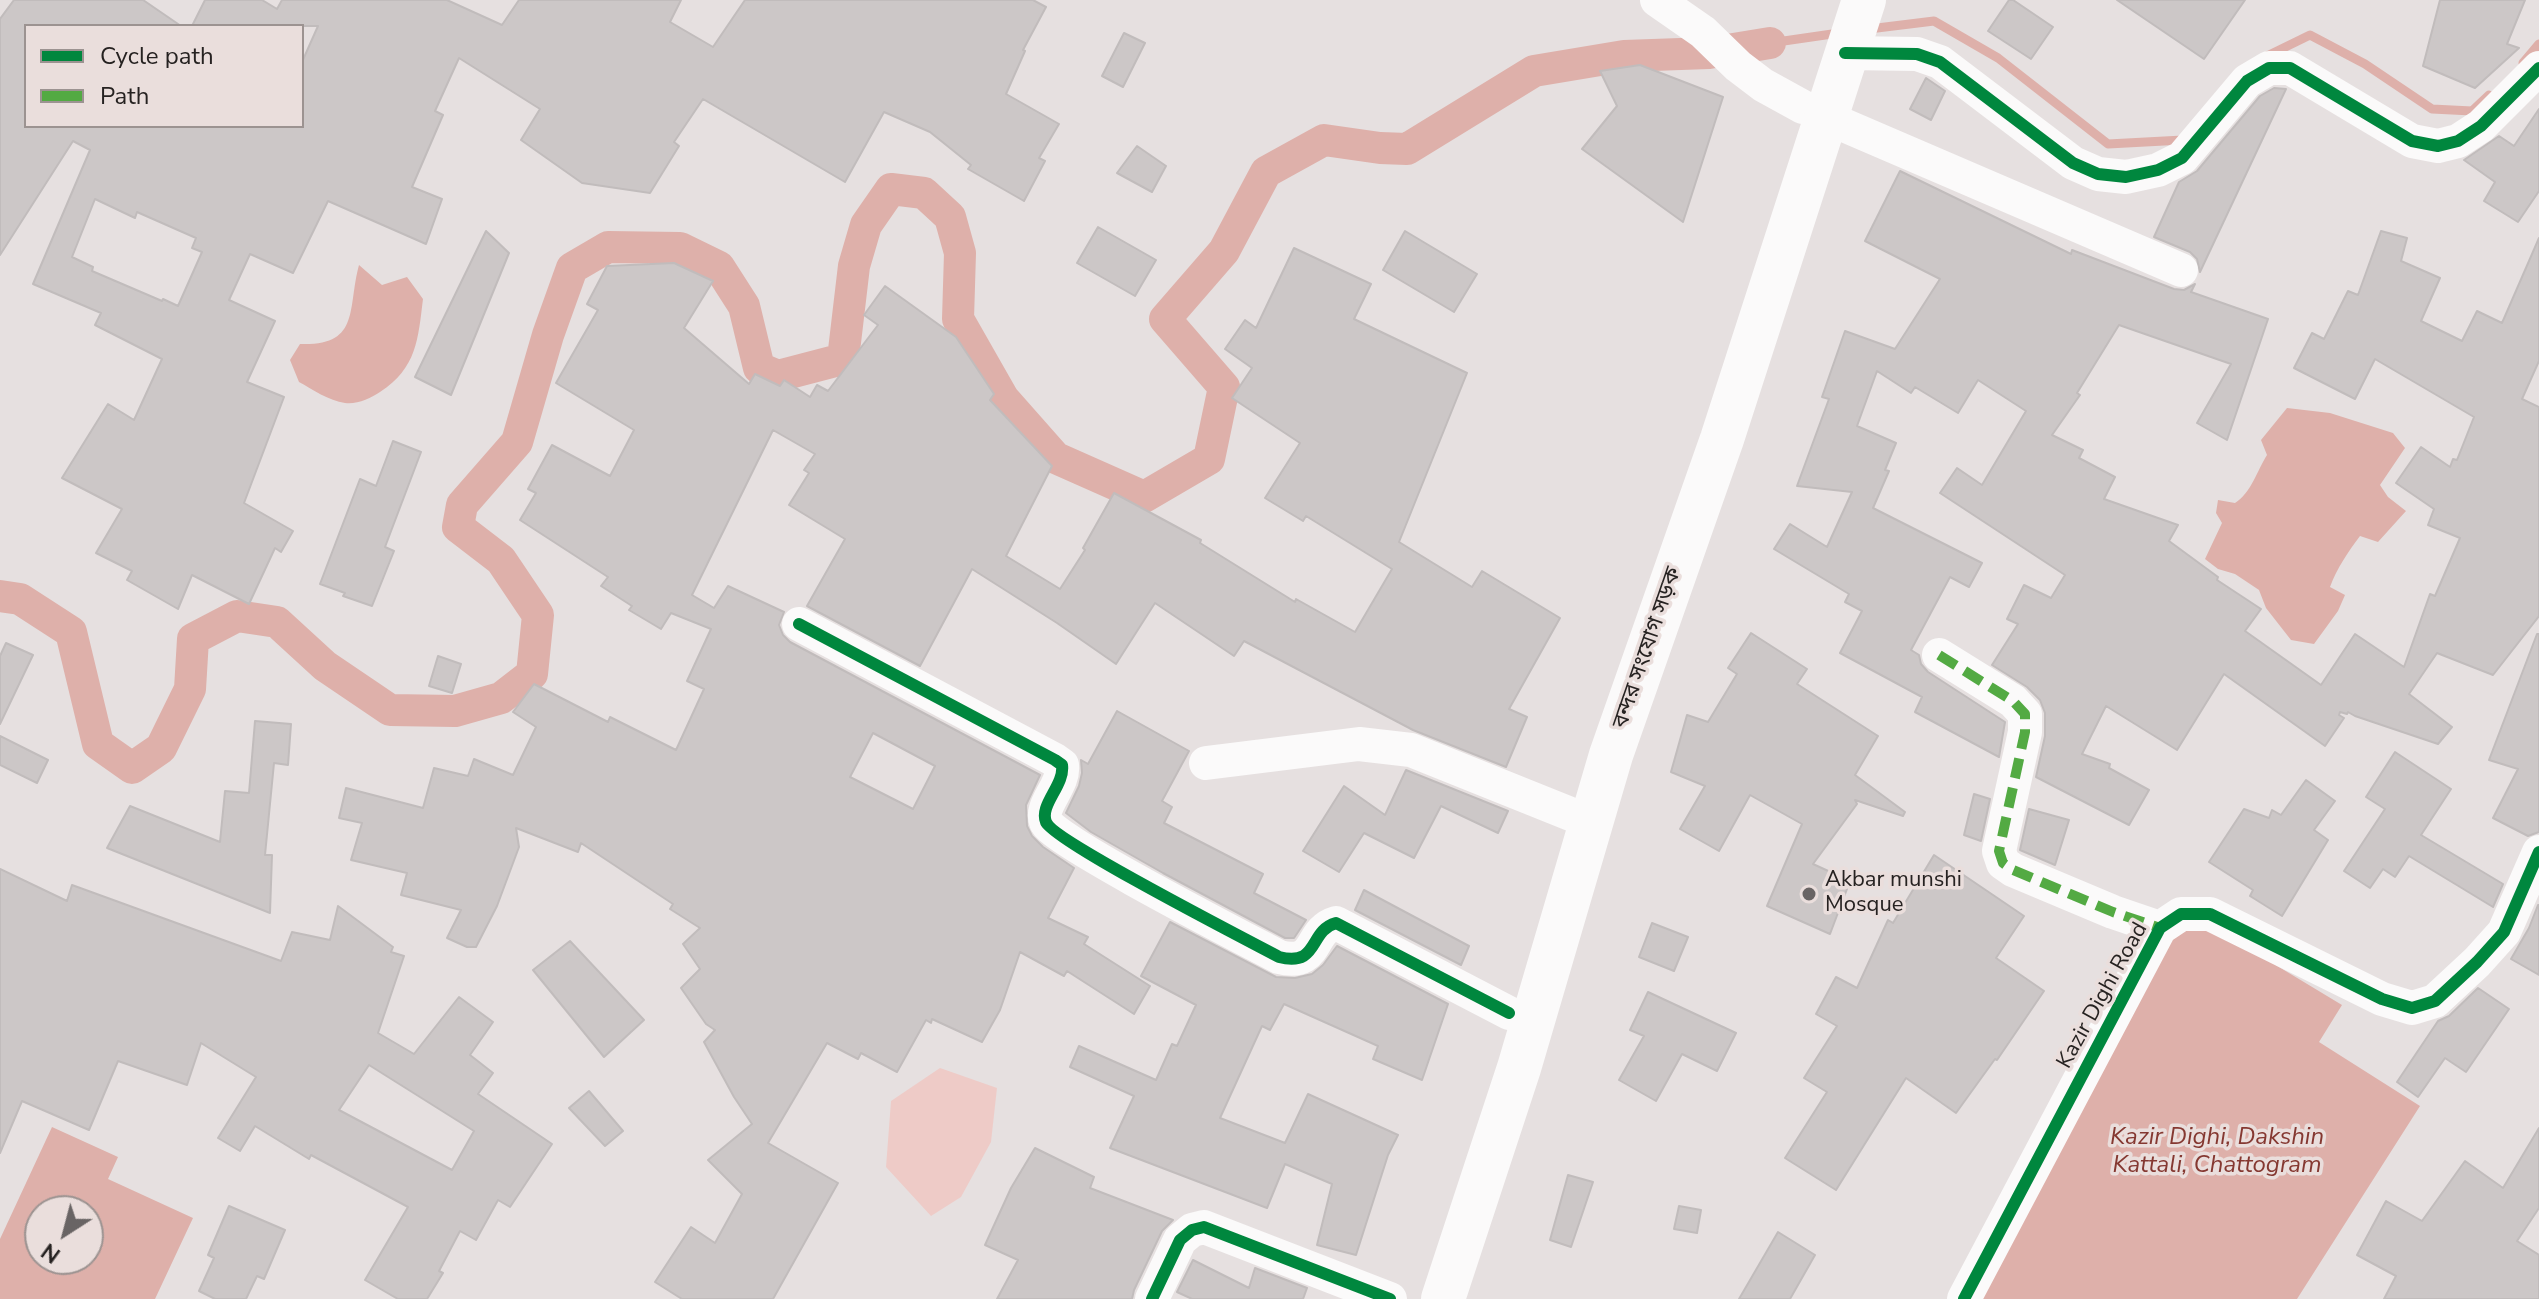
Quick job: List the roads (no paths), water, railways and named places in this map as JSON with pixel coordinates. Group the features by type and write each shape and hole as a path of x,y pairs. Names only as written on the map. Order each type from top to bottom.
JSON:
{"highway":[{"name":"বন্দর সংযোগ সড়ক","path":"1418,1299 1573,815 1843,27"},
{"name":"বন্দর সংযোগ সড়ক","path":"1443,1299 1519,1068 1611,755 1722,439 1814,112"}],"street":[{"path":"1657,0 1703,32 1763,85 1814,112 2181,270"},
{"path":"1843,27 1940,62 2073,163 2098,174 2126,177 2158,170 2182,158 2247,81 2269,68 2290,68 2412,141 2438,146 2458,141 2481,126 2539,68"},
{"path":"799,624 1062,765 1063,775 1046,809 1045,822 1089,854 1279,957 1294,961 1304,957 1328,925 1336,923 1509,1013"},
{"path":"1939,655 2013,701 2025,714 2025,732 1999,851 2003,863 2113,912 2160,928"},
{"path":"1206,763 1359,744 1411,750 1573,815"},
{"name":"Kazir Dighi Road","path":"1964,1299 2160,928 2181,914 2210,914 2382,999 2412,1008 2435,1001 2504,932 2539,852"},
{"path":"1152,1299 1180,1240 1192,1230 1204,1227 1390,1299"}],"water":[{"path":"359,265 382,285 407,277 423,299 414,352 402,373 372,397 345,403 299,382 290,360 300,344 333,339 342,331 348,322"},
{"path":"2287,408 2330,413 2393,433 2405,448 2380,485 2388,497 2406,511 2378,542 2360,536 2351,548 2330,587 2345,595 2338,611 2314,644 2291,640 2266,608 2259,590 2205,559 2222,523 2216,513 2218,500 2235,503 2245,494 2267,455 2261,440"},
{"name":"Kazir Dighi, Dakshin Kattali, Chattogram","path":"2211,926 2342,1005 2319,1042 2420,1106 2297,1299 1976,1299 2166,933"},
{"path":"52,1127 118,1157 108,1179 193,1218 155,1299 0,1299 0,1239"}],"waterway":[{"path":"1869,29 1934,21 1998,58 2108,144 2183,140 2185,137"},
{"path":"1770,43 1839,33"},
{"path":"2267,56 2310,35 2365,64 2432,109 2472,111 2489,95"},
{"path":"0,596 20,599 71,632 98,744 132,768 161,748 190,689 193,639 237,616 277,622 325,666 390,710 455,711 501,698 532,674 538,615 501,560 458,527 462,505 517,442 548,335 572,268 608,247 680,248 719,267 744,306 759,368 778,376 843,359 854,266 866,225 891,189 924,193 950,217 960,253 958,319 1003,398 1056,458 1144,497 1209,459 1224,387 1165,319 1224,251 1266,172 1324,140 1407,149 1534,71 1624,56 1709,53 1770,43"},
{"path":"2523,63 2539,44"}],"place":[{"name":"Akbar munshi Mosque","path":"1809,894"}]}
